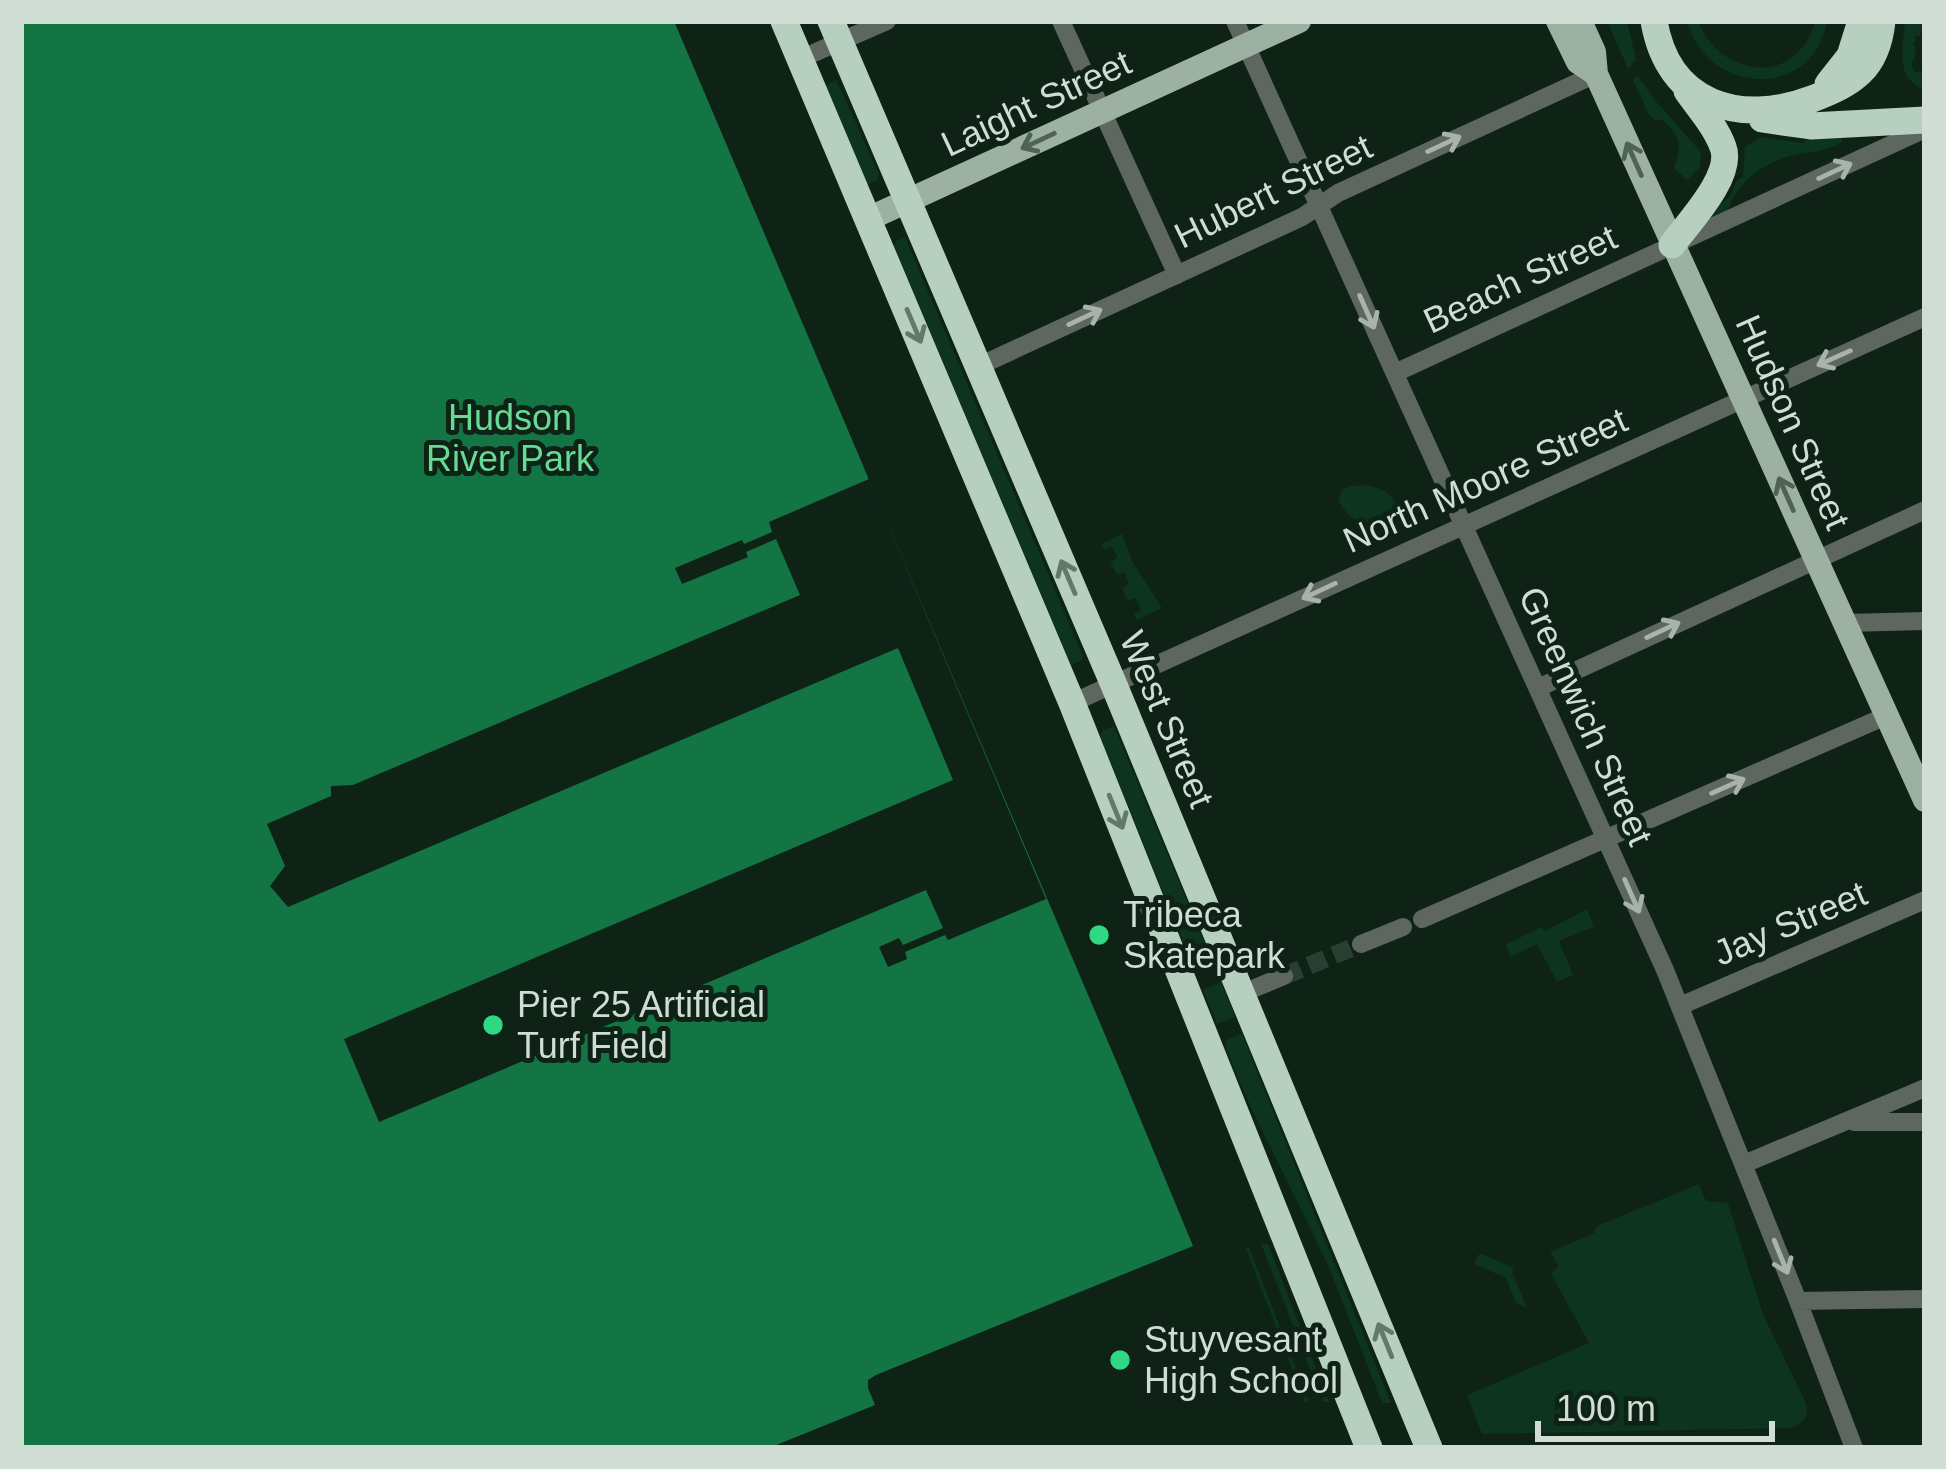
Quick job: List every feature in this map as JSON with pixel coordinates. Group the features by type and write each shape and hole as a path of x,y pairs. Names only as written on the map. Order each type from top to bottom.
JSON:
{"highway":[{"path":"784,21 1072,704 1369,1448"},
{"path":"1654,21 1671,67 1719,138 1726,157 1719,180 1672,245"},
{"path":"1800,104 1843,68 1861,21"},
{"path":"1742,111 1772,111 1840,88 1865,69 1875,53 1882,21"},
{"name":"West Street","path":"835,31 1114,685 1429,1448"},
{"path":"1671,67 1699,95 1768,121 1796,125 1925,119"}],"main road":[{"name":"Laight Street","path":"868,219 1103,111 1241,33 1299,21"},
{"name":"Hudson Street","path":"1558,21 1578,62 1596,74"},
{"name":"Hudson Street","path":"1580,21 1594,52 1596,74 1925,800"}],"street":[{"path":"800,58 835,31 887,21"},
{"path":"1061,21 1177,275"},
{"name":"Greenwich Street","path":"1241,33 1680,1006 1854,1448"},
{"name":"Hubert Street","path":"979,366 1596,74"},
{"name":"Beach Street","path":"1395,373 1925,129"},
{"name":"North Moore Street","path":"1072,704 1925,317"},
{"path":"1538,688 1925,509"},
{"path":"1845,623 1925,621"},
{"path":"1361,944 1886,716"},
{"name":"Jay Street","path":"1680,1006 1925,900"},
{"path":"1243,993 1284,976"},
{"path":"1744,1164 1925,1088"},
{"path":"1843,1122 1925,1122"},
{"path":"1798,1301 1925,1299"}],"shaded area":[{"name":"Hudson River Park","path":"21,21 674,21 1193,1246 876,1375 868,1380 875,1405 769,1448 21,1448"},
{"path":"1607,21 1627,21 1636,60 1628,69"},
{"path":"1687,21 1698,21 1724,55 1759,68 1793,57 1815,21 1827,21 1818,47 1802,66 1782,76 1759,79 1736,75 1715,64 1698,46"},
{"path":"1905,21 1925,22 1916,36 1911,62 1915,72 1925,76 1925,90 1905,70"},
{"path":"1637,75 1701,152 1700,167 1687,180 1674,168 1677,137 1663,120 1649,115 1633,80"},
{"path":"836,79 879,174 878,180 867,185 826,86"},
{"path":"1760,137 1803,143 1842,138 1842,142 1768,165 1740,188 1728,210 1711,218 1709,214 1743,177 1745,147"},
{"path":"905,237 1083,656 1081,661 1071,665 894,246"},
{"path":"1351,486 1384,491 1397,505 1396,515 1372,526 1356,520 1338,500 1342,490"},
{"path":"1122,534 1132,561 1162,608 1137,620 1134,614 1141,610 1135,598 1128,601 1122,588 1129,584 1124,572 1117,575 1110,562 1117,558 1112,547 1104,550 1101,544"},
{"path":"1114,726 1213,963 1196,973 1100,736"},
{"path":"1587,909 1594,927 1559,941 1573,975 1557,982 1537,944 1510,957 1506,944"},
{"path":"1221,982 1235,1017 1217,1024 1203,990"},
{"path":"1242,1034 1391,1403 1382,1403 1328,1265 1225,1045"},
{"path":"1699,1184 1706,1201 1728,1203 1763,1314 1806,1403 1802,1421 1791,1428 1482,1434 1467,1395 1589,1343 1551,1274 1559,1266 1550,1252 1594,1233 1597,1226"},
{"path":"1266,1243 1329,1402 1323,1402 1261,1244"},
{"path":"1249,1247 1309,1402 1305,1402"},
{"path":"1482,1254 1514,1268 1527,1308 1516,1303 1506,1278 1474,1264"}],"pier":[{"path":"869,479 1046,899 948,940 945,935 905,952 907,959 888,967 879,947 899,938 903,945 943,928 926,890 379,1122 344,1039 953,780 898,648 288,907 270,886 285,866 267,824 331,796 331,786 353,785 800,595 776,539 746,552 748,557 682,584 675,568 772,532 769,522"}],"tunnel":[{"path":"1284,976 1361,944"}],"place":[{"name":"Tribeca Skatepark","path":"1099,935"},
{"name":"Pier 25 Artificial Turf Field","path":"493,1025"},
{"name":"Stuyvesant High School","path":"1120,1360"}]}
